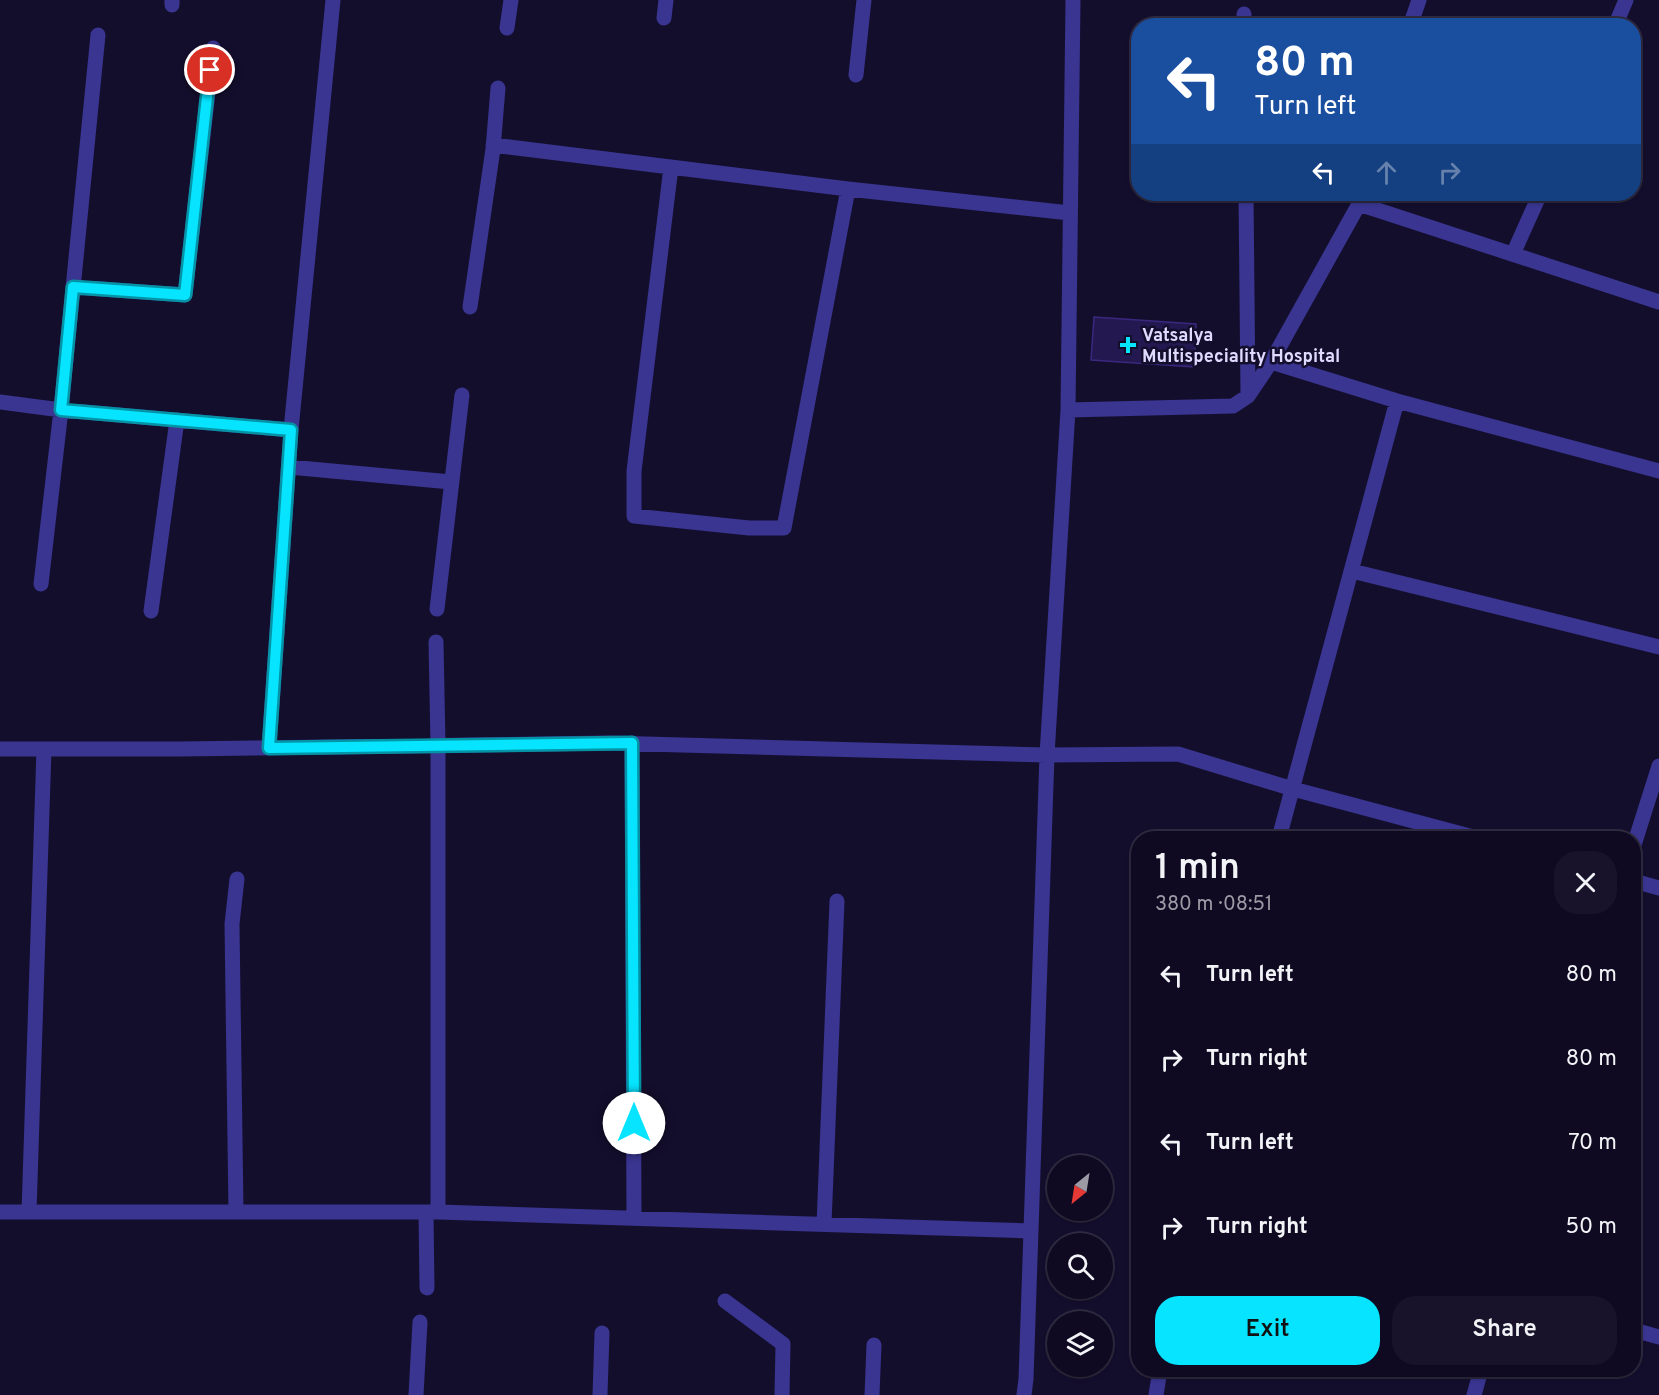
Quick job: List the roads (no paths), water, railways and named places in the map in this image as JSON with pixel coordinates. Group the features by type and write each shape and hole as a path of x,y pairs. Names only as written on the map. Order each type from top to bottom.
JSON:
{"street":[{"path":"269,748 291,430 333,0"},
{"path":"507,27 511,0"},
{"path":"664,18 666,0"},
{"path":"856,75 864,0"},
{"path":"1024,1395 1047,755 1068,410 1073,0"},
{"path":"1413,18 1419,0"},
{"path":"1618,18 1626,0"},
{"path":"41,584 61,410 98,35"},
{"path":"73,287 185,295 213,48"},
{"path":"470,307 493,145 498,88"},
{"path":"493,145 848,189 1070,213"},
{"path":"671,167 634,471 634,516 749,528 784,528 848,189"},
{"path":"1246,201 1248,396"},
{"path":"1068,410 1233,406 1248,396 1271,362 1357,201"},
{"path":"1364,201 1513,254 1659,302"},
{"path":"1513,254 1537,201"},
{"path":"1271,362 1397,401 1659,471"},
{"path":"436,609 462,395"},
{"path":"1281,831 1397,401"},
{"path":"0,402 61,410 291,430"},
{"path":"151,611 177,420"},
{"path":"289,467 451,482"},
{"path":"1352,571 1659,647"},
{"path":"427,1288 432,1212 438,745 436,642"},
{"path":"632,743 634,1218"},
{"path":"0,749 632,743 1047,755 1178,754 1293,789 1451,831"},
{"path":"29,1212 44,749"},
{"path":"1638,831 1659,766"},
{"path":"236,1212 232,924 237,879"},
{"path":"1641,882 1659,888"},
{"path":"824,1224 837,901"},
{"path":"0,1212 432,1212 1031,1231"},
{"path":"725,1301 783,1344 782,1395"},
{"path":"416,1395 420,1322"},
{"path":"1641,1332 1659,1336"},
{"path":"600,1395 602,1333"},
{"path":"872,1395 874,1345"},
{"path":"1156,1395 1159,1377"},
{"path":"1474,1395 1479,1377"}],"place":[{"name":"Vatsalya Multispeciality Hospital","path":"1128,345"}]}
